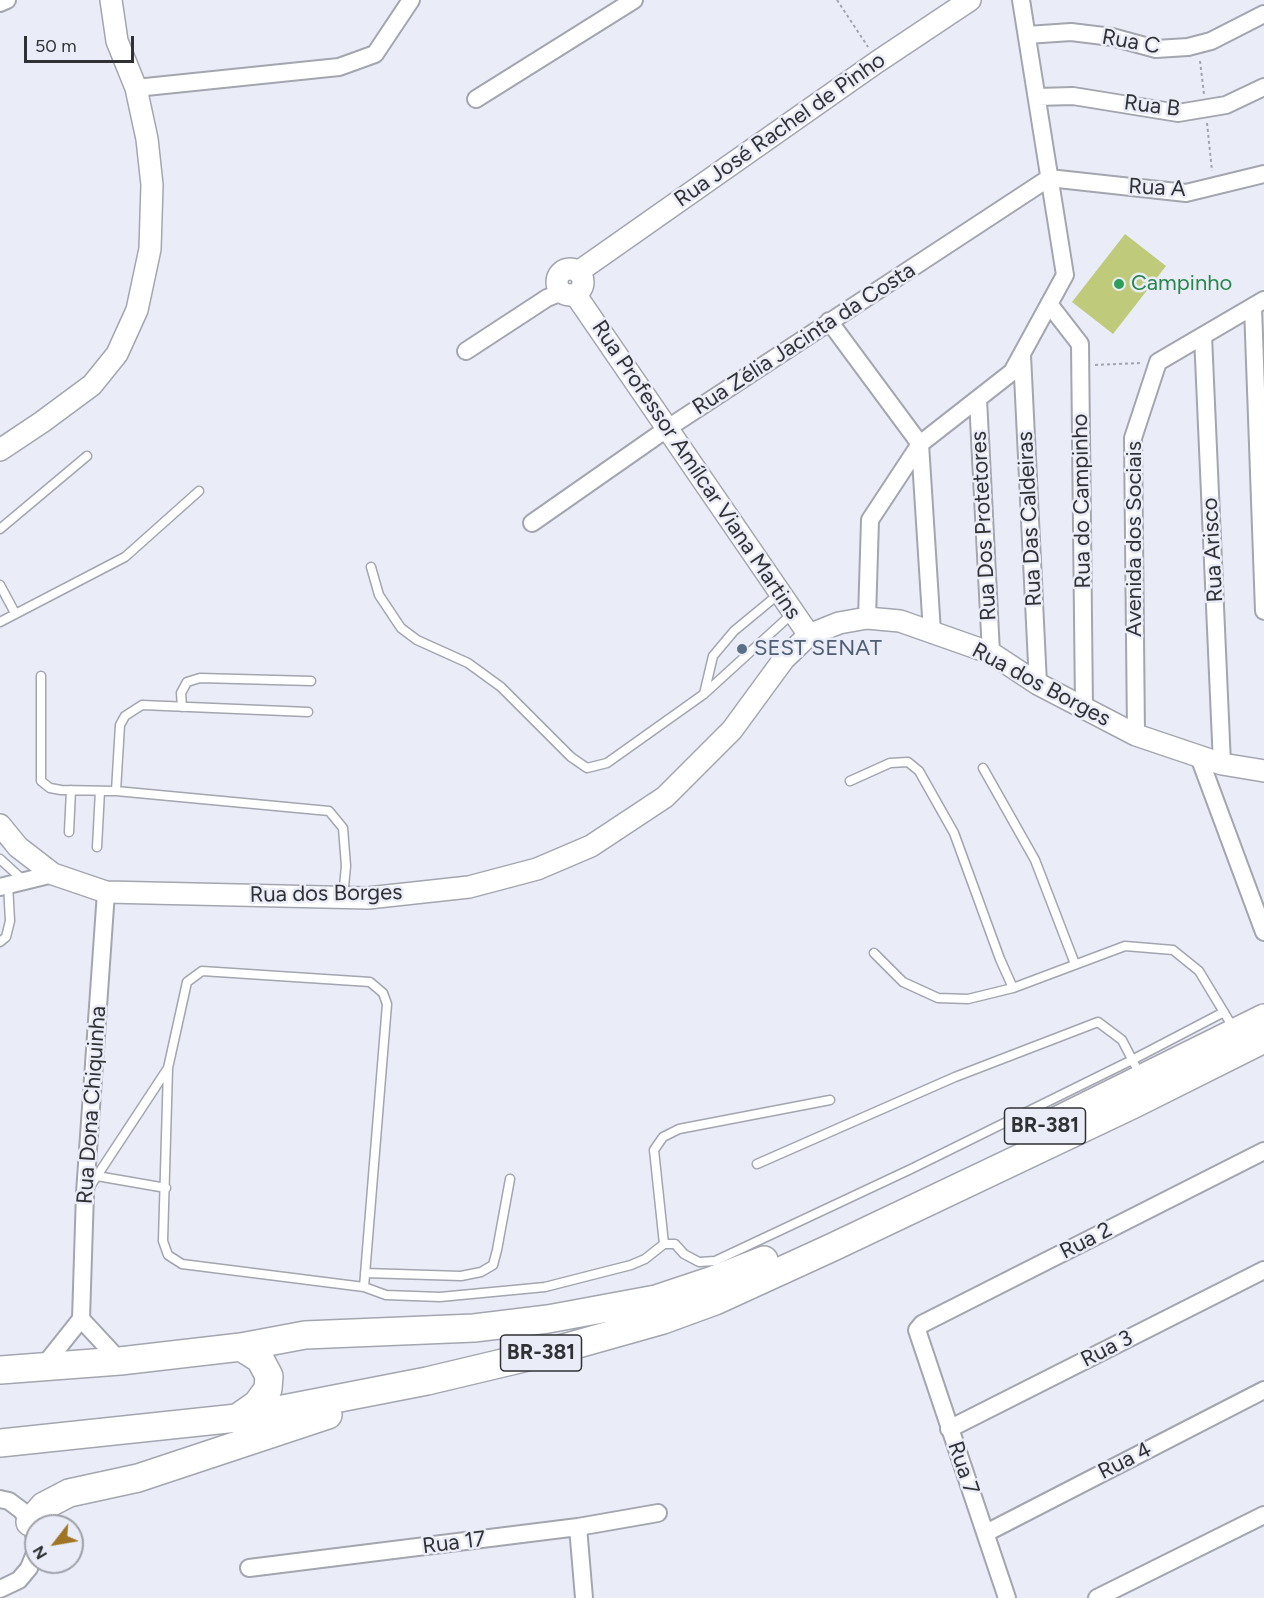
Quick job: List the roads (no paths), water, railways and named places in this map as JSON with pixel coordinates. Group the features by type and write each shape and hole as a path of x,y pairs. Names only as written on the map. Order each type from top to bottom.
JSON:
{"highway":[{"name":"BR-381","path":"0,1370 120,1361 241,1347 305,1335 485,1327 548,1319 656,1299 712,1280 827,1234 1230,1022 1264,1018"},
{"name":"BR-381","path":"0,1443 237,1418 427,1381 663,1320 715,1301 1124,1109 1264,1039"},
{"path":"237,1418 257,1404 268,1389 269,1376 260,1359 241,1347"},
{"path":"37,1514 44,1506 69,1493 138,1478 427,1381"}],"street":[{"path":"0,3 7,0"},
{"path":"0,450 92,386 117,354 137,310 150,249 152,185 147,139 136,88 117,41 111,0"},
{"path":"136,88 339,68 375,54 411,0"},
{"path":"476,99 634,0"},
{"name":"Rua José Rachel de Pinho","path":"466,351 573,286 878,62 970,0"},
{"path":"867,618 870,520 920,444 1012,372 1065,275 1021,0"},
{"name":"Rua C","path":"1027,35 1071,32 1112,37 1156,49 1188,48 1211,41 1264,14"},
{"name":"Rua B","path":"1036,97 1073,96 1178,112 1226,105 1264,87"},
{"name":"Rua A","path":"1049,178 1186,193 1264,174"},
{"name":"Rua Zélia Jacinta da Costa","path":"532,523 668,428 1049,178"},
{"name":"Rua Professor Amílcar Viana Martins","path":"573,286 809,635"},
{"path":"1203,336 1258,303 1264,611"},
{"name":"Rua do Campinho","path":"1049,304 1080,344 1084,708"},
{"path":"829,321 920,444 932,632"},
{"name":"Avenida dos Sociais","path":"1136,735 1133,438 1158,362 1203,336"},
{"name":"Rua Arisco","path":"1203,336 1222,764"},
{"name":"Rua Das Caldeiras","path":"1022,354 1038,684"},
{"name":"Rua Dos Protetores","path":"978,399 991,653"},
{"name":"Rua dos Borges","path":"0,825 18,846 54,874 106,892 368,898 469,887 537,869 591,846 664,797 732,730 784,659 809,635 839,623 867,618 900,621 991,653 1038,684 1136,735 1222,764 1264,771"},
{"path":"1199,757 1264,932"},
{"path":"10,884 54,874"},
{"name":"Rua Dona Chiquinha","path":"81,1319 85,1193 106,892"},
{"name":"Rua 2","path":"919,1338 917,1330 922,1324 1264,1151"},
{"name":"Rua 3","path":"949,1429 1264,1270"},
{"path":"42,1368 81,1319 120,1361"},
{"name":"Rua 7","path":"919,1338 1007,1598"},
{"name":"Rua 4","path":"986,1533 1264,1390"},
{"path":"0,1499 9,1502 24,1514"},
{"name":"Rua 17","path":"249,1568 578,1527 658,1513"},
{"path":"1097,1598 1264,1515"},
{"path":"578,1527 584,1598"},
{"path":"0,1589 19,1580 24,1574"}],"lane":[{"path":"0,528 87,456"},
{"path":"0,622 125,557 199,491"},
{"path":"371,567 380,595 401,628 417,640 468,663 501,687 571,757 587,768 608,764 704,694 794,612"},
{"path":"0,585 15,613"},
{"path":"704,694 713,656 734,631 780,592"},
{"path":"41,676 41,781 50,788 116,791 329,811 343,828 346,866 343,897"},
{"path":"182,707 181,693 187,682 200,678 312,681"},
{"path":"116,791 120,725 125,716 142,705 308,712"},
{"path":"850,781 890,763 908,762 919,771 954,833 1000,959 1013,988"},
{"path":"983,768 1035,860 1075,964"},
{"path":"69,832 71,790"},
{"path":"97,848 100,791"},
{"path":"0,859 10,884 10,921 6,937 0,942"},
{"path":"874,953 903,982 938,998 968,999 1013,988 1125,946 1173,950 1199,970 1230,1022"},
{"path":"364,1287 387,1004 383,993 370,982 202,971 187,982 168,1068 163,1241 168,1255 182,1264 364,1287 386,1295 440,1297 545,1287 632,1265 645,1260 664,1244 675,1244 684,1254 699,1262 716,1261 911,1169 1137,1070 1122,1040 1098,1022 956,1077 757,1164"},
{"path":"85,1193 168,1068"},
{"path":"664,1244 654,1150 663,1137 679,1129 830,1100"},
{"path":"97,1176 166,1188"},
{"path":"365,1273 461,1276 481,1272 492,1265 497,1251 510,1179"}],"place":[{"name":"Campinho","path":"1119,284"},
{"name":"SEST SENAT","path":"742,649"}]}
